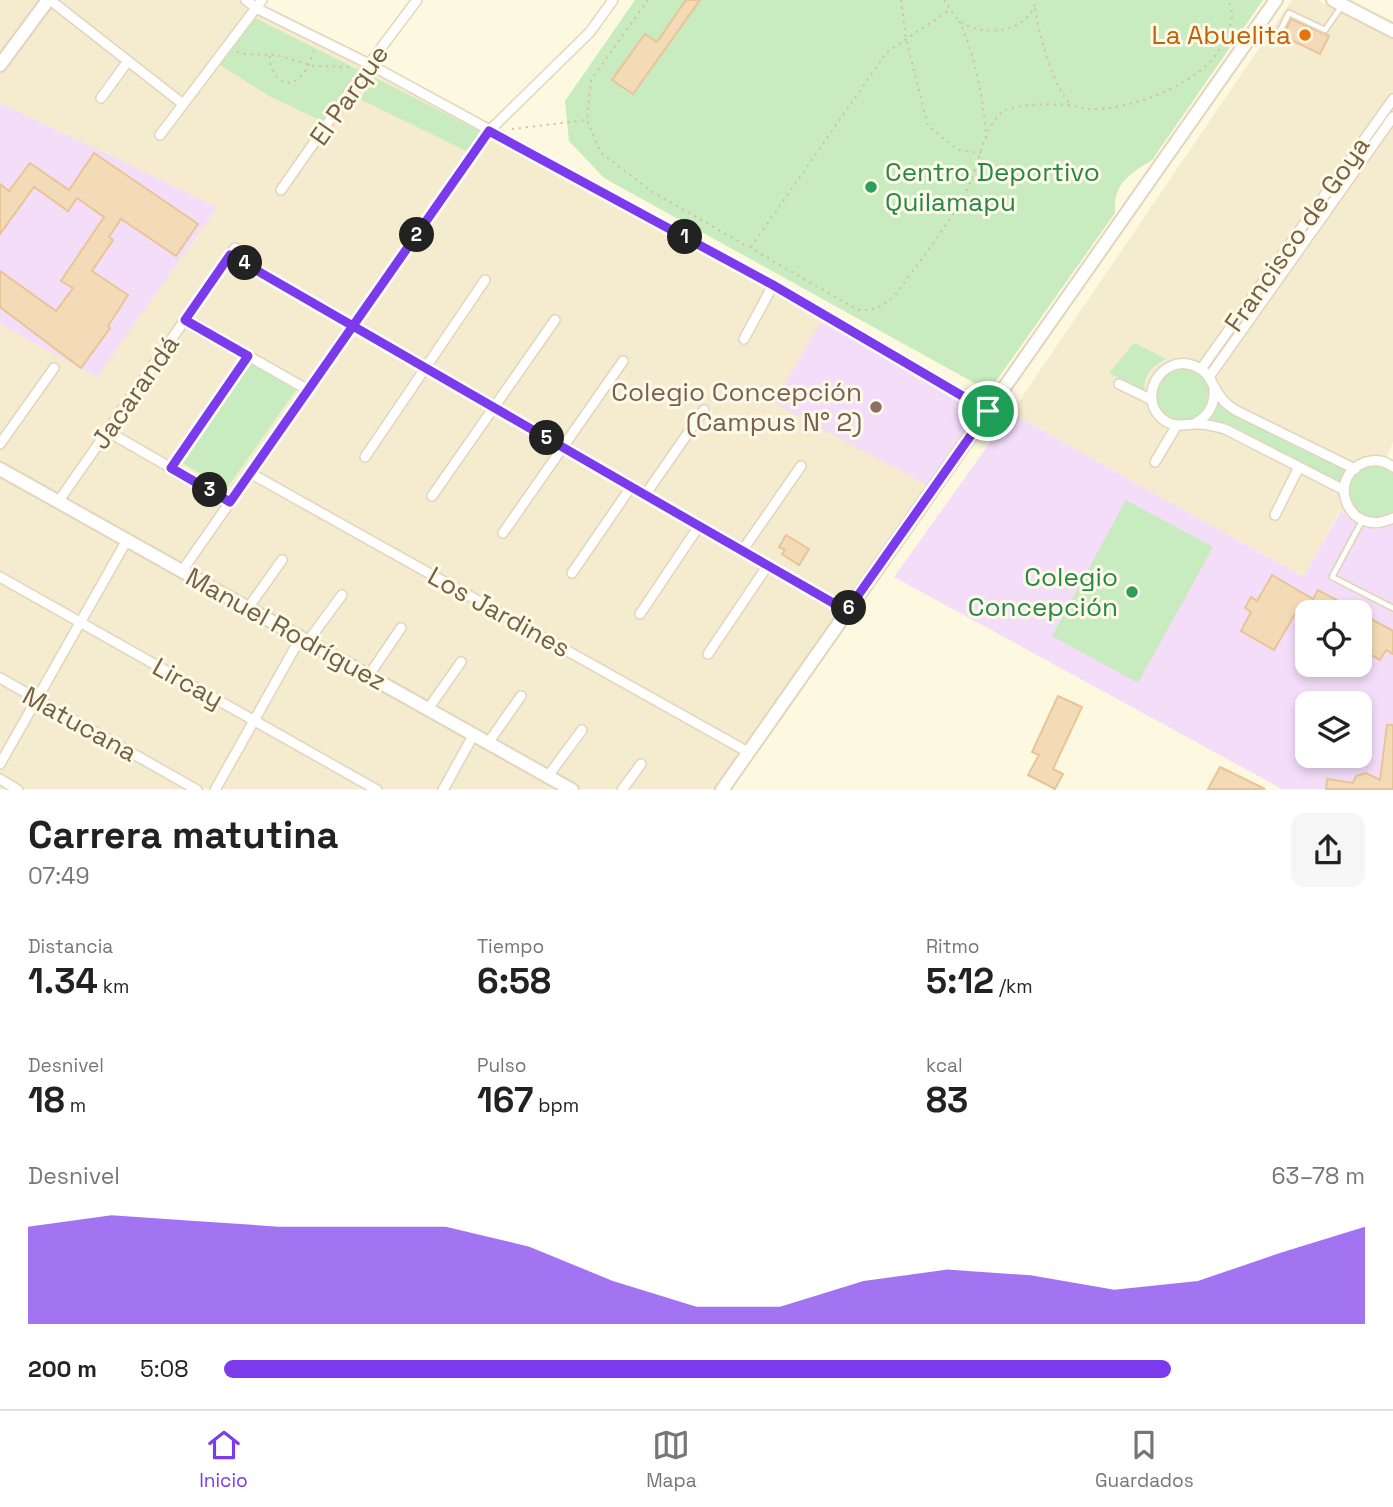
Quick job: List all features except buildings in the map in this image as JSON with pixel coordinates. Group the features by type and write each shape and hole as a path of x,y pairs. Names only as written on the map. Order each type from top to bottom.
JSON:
{"street":[{"path":"0,65 49,0 183,104"},
{"path":"246,0 259,4 773,285 988,411"},
{"name":"El Parque","path":"281,190 417,0"},
{"path":"182,571 489,131 590,32 613,0"},
{"path":"722,789 1276,0"},
{"path":"1338,3 1393,31"},
{"path":"160,135 259,4"},
{"path":"101,98 128,61"},
{"name":"Francisco de Goya","path":"1201,369 1393,99"},
{"name":"Francisco de Goya","path":"1209,377 1393,117"},
{"name":"Jacarandá","path":"58,502 233,251 353,326"},
{"path":"365,457 485,280"},
{"path":"744,339 773,285"},
{"path":"185,320 308,390"},
{"path":"432,496 555,320"},
{"path":"353,326 847,611"},
{"path":"171,468 248,356"},
{"path":"503,533 623,361"},
{"path":"1344,490 1226,429 1169,423 1159,415 1152,400 1151,391 1155,378 1176,363 1189,363 1209,377 1223,401 1236,410 1354,469"},
{"path":"0,444 54,368"},
{"path":"1119,384 1152,400"},
{"path":"1195,424 1211,409 1214,387"},
{"path":"645,495 705,410"},
{"path":"1155,462 1177,425"},
{"path":"107,431 230,502"},
{"path":"1392,462 1371,461 1354,469 1347,478 1344,490 1348,508 1362,520 1373,523 1393,518"},
{"path":"742,551 801,466"},
{"path":"1275,515 1299,467"},
{"name":"Manuel Rodríguez","path":"0,469 572,789"},
{"name":"Los Jardines","path":"250,473 748,752"},
{"path":"572,573 631,487"},
{"path":"640,614 699,526"},
{"path":"0,764 127,540"},
{"path":"248,607 282,560"},
{"path":"708,654 768,565"},
{"name":"Lircay","path":"0,577 377,789"},
{"path":"215,789 304,639 342,595"},
{"path":"369,675 401,628"},
{"path":"428,709 461,662"},
{"name":"Matucana","path":"0,678 197,789"},
{"path":"488,743 521,696"},
{"path":"548,776 582,730"},
{"path":"443,789 474,734"},
{"path":"622,789 641,764"},
{"path":"0,779 18,789"}],"lane":[{"path":"1259,24 1278,35 1289,13 1325,30 1338,3"},
{"path":"1362,520 1332,577 1393,608"}],"path":[{"path":"648,0 591,80 587,120 600,152 651,191 858,310 873,311 884,306 895,295 967,190 994,120 1007,109 1072,105 1087,109 1112,108 1144,99 1187,81 1204,69 1218,53 1228,34 1232,18 1228,0"},
{"path":"901,0 906,39 928,126 958,150 981,153"},
{"path":"944,0 964,31 980,91 986,141"},
{"path":"1036,0 1035,7 1050,63 1064,98 1072,105"},
{"path":"959,21 977,30 1008,29 1027,18 1035,7"},
{"path":"751,248 887,52 951,9"},
{"path":"271,55 273,75 280,81 296,80 302,75 319,38"},
{"path":"227,47 245,54 291,57 308,64 343,68 369,64"},
{"path":"489,131 587,120"}],"shaded area":[{"path":"0,0 244,0 505,139 979,412 716,789 0,789"},
{"path":"1292,0 1317,0 1393,38 1393,442 1386,459 1393,522 1367,527 1352,521 1340,511 1303,577 1011,413"},
{"path":"0,103 217,207 97,377 0,324"},
{"name":"Colegio Concepción (Campus N° 2)","path":"821,322 977,412 927,485 774,403"},
{"name":"Colegio Concepción","path":"1011,413 1303,577 1341,511 1352,521 1367,527 1393,522 1393,789 1282,789 894,577"}],"green space":[{"name":"Centro Deportivo Quilamapu","path":"635,0 1263,0 1152,160 1124,181 1117,194 1115,213 989,391 604,178 569,141 565,101"},
{"path":"255,18 359,70 322,121 269,96 220,65"},
{"path":"374,77 481,132 466,151 360,99"},
{"path":"1134,343 1166,359 1150,372 1145,381 1145,392 1109,373"},
{"path":"250,363 296,390 227,488 180,462"},
{"path":"1183,367 1198,372 1206,380 1211,395 1206,410 1198,418 1183,423 1168,418 1160,410 1155,395 1160,380 1168,372"},
{"path":"1217,393 1225,404 1352,469 1344,485 1234,427 1215,420 1202,420"},
{"path":"1370,464 1382,464 1393,470 1393,515 1388,519 1364,519 1351,506 1346,495 1351,479"},
{"name":"Colegio Concepción","path":"1126,500 1213,547 1138,683 1052,636"}],"place":[{"name":"La Abuelita","path":"1305,35"},
{"name":"Centro Deportivo Quilamapu","path":"871,187"},
{"name":"Colegio Concepción (Campus N° 2)","path":"876,407"},
{"name":"Colegio Concepción","path":"1132,592"}],"route":[{"path":"988,411 773,285 489,131 444,196 398,261 353,326 230,502 171,468 248,356 185,320 230,255 353,326 631,487 847,611 988,411"}]}
